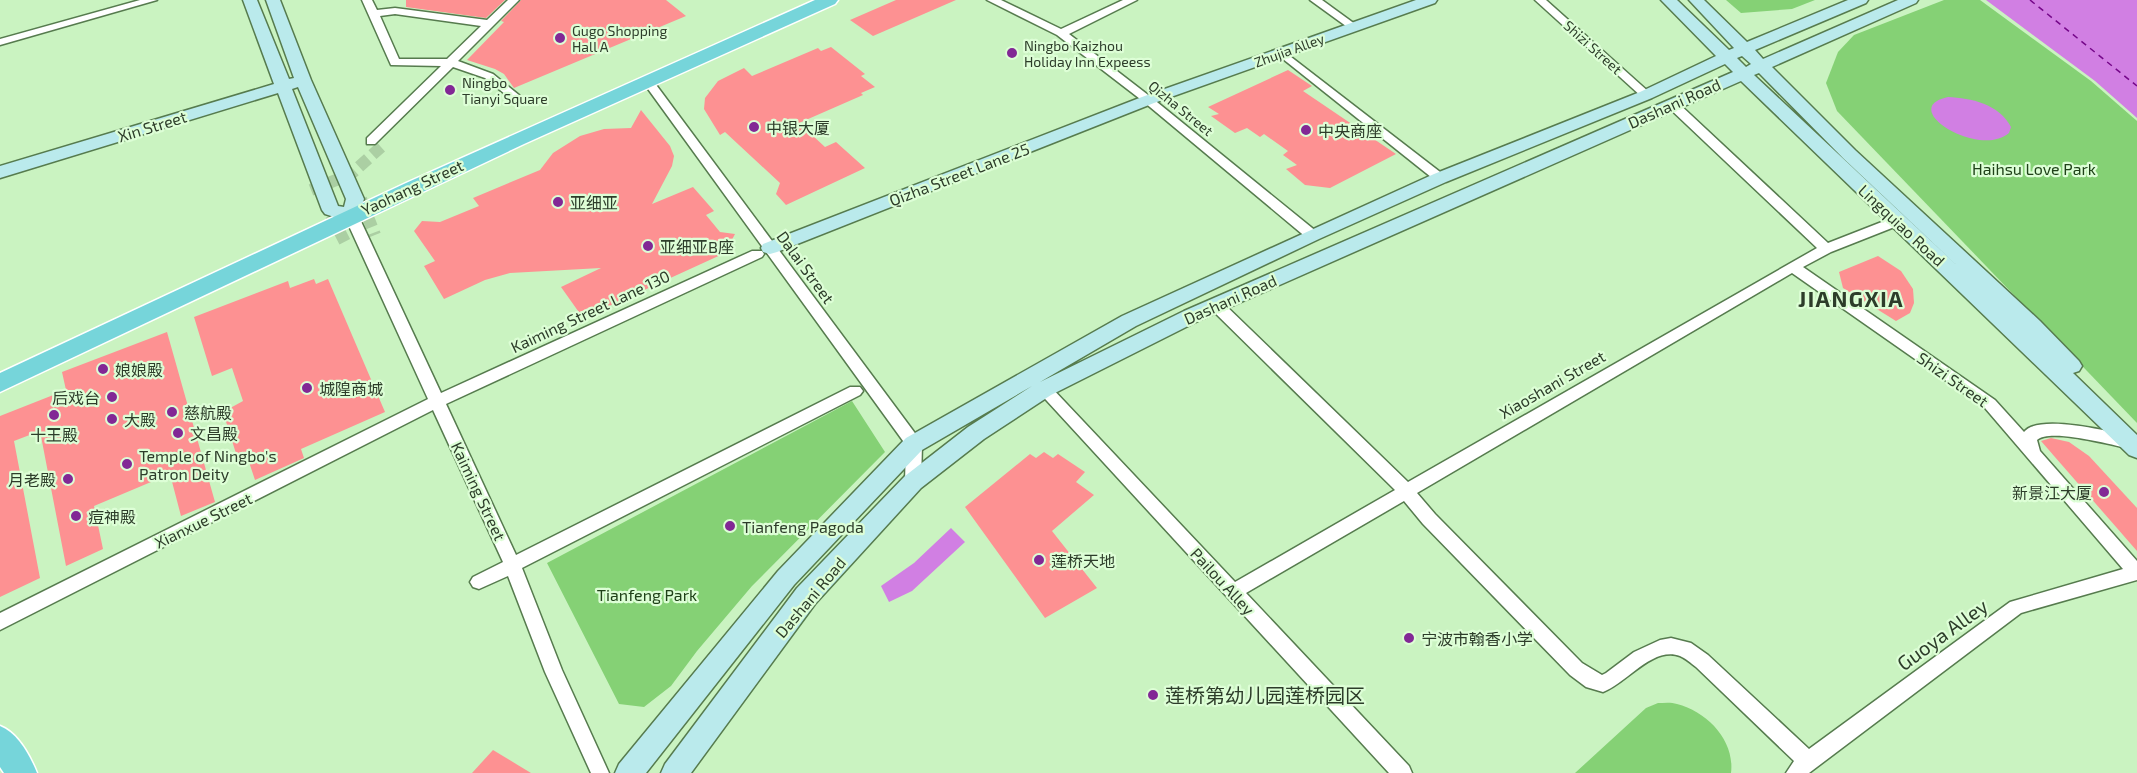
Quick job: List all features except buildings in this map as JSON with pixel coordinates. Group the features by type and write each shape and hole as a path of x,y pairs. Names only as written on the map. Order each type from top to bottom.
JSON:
{"main road":[{"name":"Kaiming Street","path":"250,0 284,86 346,208"},
{"name":"Kaiming Street","path":"273,0 303,80 346,208"},
{"name":"Yaohang Street","path":"0,365 795,0"},
{"name":"Yaohang Street","path":"0,383 346,208 829,0"},
{"name":"Zhujia Alley","path":"1148,100 1430,0"},
{"name":"Lingquiao Road","path":"1668,0 1897,221 2135,442"},
{"name":"Lingquiao Road","path":"1696,0 1849,154 2033,326 2135,442"},
{"name":"Dashani Road","path":"629,773 786,578 914,444 1129,321 1312,235 1440,178 1646,95 1746,48 1861,0"},
{"name":"Dashani Road","path":"675,773 806,597 913,482 976,434 1044,389 1216,305 1911,0"},
{"name":"Xin Street","path":"0,172 303,80"},
{"name":"Qizha Street Lane 25","path":"763,251 1148,100"},
{"path":"0,741 22,773"}],"street":[{"path":"0,42 152,0"},
{"path":"367,0 395,63 450,62 489,76 519,100"},
{"path":"371,141 514,0"},
{"name":"Qizha Street","path":"992,0 1061,33 1148,100 1312,235"},
{"path":"1061,33 1132,0"},
{"path":"1316,0 1354,27"},
{"name":"Shizi Street","path":"1540,0 1646,95"},
{"path":"373,14 395,11 490,24"},
{"path":"1282,53 1440,178"},
{"name":"Dalai Street","path":"647,80 763,251 914,444"},
{"path":"1672,104 1826,249"},
{"name":"Kaiming Street","path":"346,208 438,401 512,564 554,672 600,771"},
{"name":"Xiaoshani Street","path":"1233,592 1405,490 1793,267 1826,249 1897,221"},
{"name":"Kaiming Street Lane 130","path":"438,401 763,251"},
{"name":"Shizi Street","path":"1793,267 1990,404 2137,573"},
{"path":"1216,305 1405,490 1429,519 1576,669 1592,681 1603,684 1612,680 1646,653 1667,646 1684,648 1702,661 1802,767"},
{"name":"Pailou Alley","path":"1044,389 1402,773"},
{"path":"479,582 855,391"},
{"name":"Xianxue Street","path":"0,622 438,401"},
{"path":"2033,453 2031,433 2041,430 2055,429 2135,442"},
{"path":"913,482 914,444"},
{"name":"Guoya Alley","path":"1802,767 2016,607 2137,573"}],"green space":[{"path":"1726,0 1815,0 1792,9 1741,13"},
{"name":"Haihsu Love Park","path":"1944,0 1980,0 2091,81 2137,121 2137,423 1837,111 1826,83 1838,52 1854,35"},
{"name":"Tianfeng Park","path":"852,401 885,452 752,586 697,651 671,686 644,707 619,704 547,563"},
{"path":"1658,703 1675,703 1709,721 1724,739 1729,750 1731,773 1575,773 1646,708"}],"shaded area":[{"path":"1986,0 2137,0 2137,118 2095,81"},
{"path":"1948,97 1975,101 1992,108 2006,119 2011,127 2009,133 1996,139 1980,140 1948,129 1937,120 1931,111 1934,103"},
{"path":"951,528 965,542 912,591 889,602 881,586 914,563"}],"ferry route":[{"path":"2030,0 2137,86"}],"tunnel":[{"path":"311,190 351,174 381,147"},
{"path":"361,199 375,235"},
{"path":"331,215 347,246"}],"place":[{"name":"Gugo Shopping Hall A","path":"560,38"},
{"name":"Ningbo Kaizhou Holiday Inn Expeess","path":"1012,53"},
{"name":"Ningbo Tianyi Square","path":"450,90"},
{"name":"中银大厦","path":"754,127"},
{"name":"中央商座","path":"1306,130"},
{"name":"亚细亚","path":"558,202"},
{"name":"亚细亚B座","path":"648,246"},
{"name":"娘娘殿","path":"103,369"},
{"name":"城隍商城","path":"307,388"},
{"name":"后戏台","path":"112,397"},
{"name":"慈航殿","path":"172,412"},
{"name":"十王殿","path":"54,415"},
{"name":"大殿","path":"112,419"},
{"name":"文昌殿","path":"178,433"},
{"name":"Temple of Ningbo's Patron Deity","path":"127,464"},
{"name":"月老殿","path":"68,479"},
{"name":"新景江大厦","path":"2104,492"},
{"name":"痘神殿","path":"76,516"},
{"name":"Tianfeng Pagoda","path":"730,526"},
{"name":"莲桥天地","path":"1039,560"},
{"name":"宁波市翰香小学","path":"1409,638"},
{"name":"莲桥第幼儿园莲桥园区","path":"1153,695"}],"district":[{"name":"JIANGXIA","path":"1851,298"}]}
